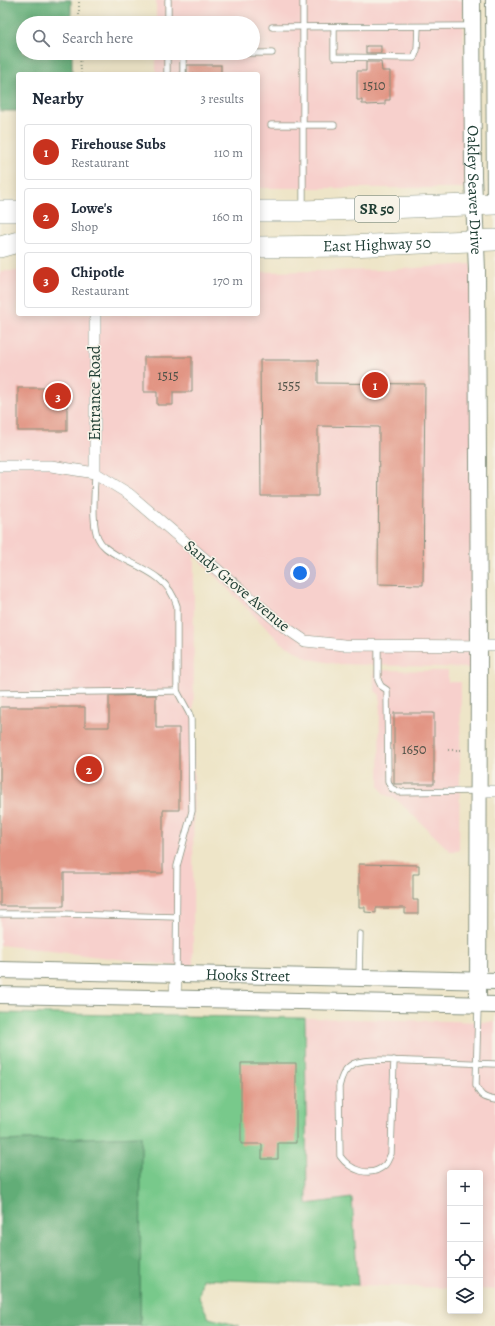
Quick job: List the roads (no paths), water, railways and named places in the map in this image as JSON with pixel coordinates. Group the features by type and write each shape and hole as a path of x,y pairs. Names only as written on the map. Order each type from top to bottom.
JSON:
{"highway":[{"name":"SR 50","path":"260,211 495,205"},
{"path":"0,211 16,211"},
{"name":"East Highway 50","path":"260,247 348,246 485,241"},
{"path":"0,247 16,243"},
{"path":"0,247 16,247"}],"street":[{"name":"Oakley Seaver Drive","path":"472,0 474,205 485,241 478,278 478,1005"},
{"name":"Oakley Seaver Drive","path":"494,0 495,205"},
{"name":"Entrance Road","path":"95,316 95,473"},
{"name":"Sandy Grove Avenue","path":"0,466 51,466 95,473 129,494 283,626 305,641 344,645 495,646"},
{"path":"479,791 495,791"},
{"name":"Hooks Street","path":"0,970 495,981"},
{"path":"175,999 176,975"},
{"name":"Hooks Street","path":"0,995 495,1005"}],"lane":[{"path":"168,0 168,16"},
{"path":"303,0 303,211"},
{"path":"272,27 472,26"},
{"path":"334,27 334,57 414,58 417,50 418,27"},
{"path":"260,53 272,53"},
{"path":"167,72 168,60"},
{"path":"183,60 183,72"},
{"path":"271,125 334,125"},
{"path":"95,473 94,522 98,538 101,543 109,551 158,577 165,583 175,598 177,606 177,691 189,713 191,720 192,811 177,866 176,975"},
{"path":"378,645 378,680 381,686 388,690 388,785 394,791 399,792 479,791"},
{"path":"0,693 177,691"},
{"path":"0,914 176,917"},
{"path":"359,978 360,934"},
{"path":"478,1005 476,1085 480,1094 485,1099 495,1100"},
{"path":"394,1060 391,1154 385,1165 373,1172 361,1171 352,1168 340,1156 339,1086 341,1076 345,1070 354,1063 367,1060 394,1060 495,1064"}],"place":[{"name":"Firehouse Subs","path":"375,385"},
{"name":"Chipotle","path":"58,396"},
{"name":"Lowe's","path":"89,769"}]}
